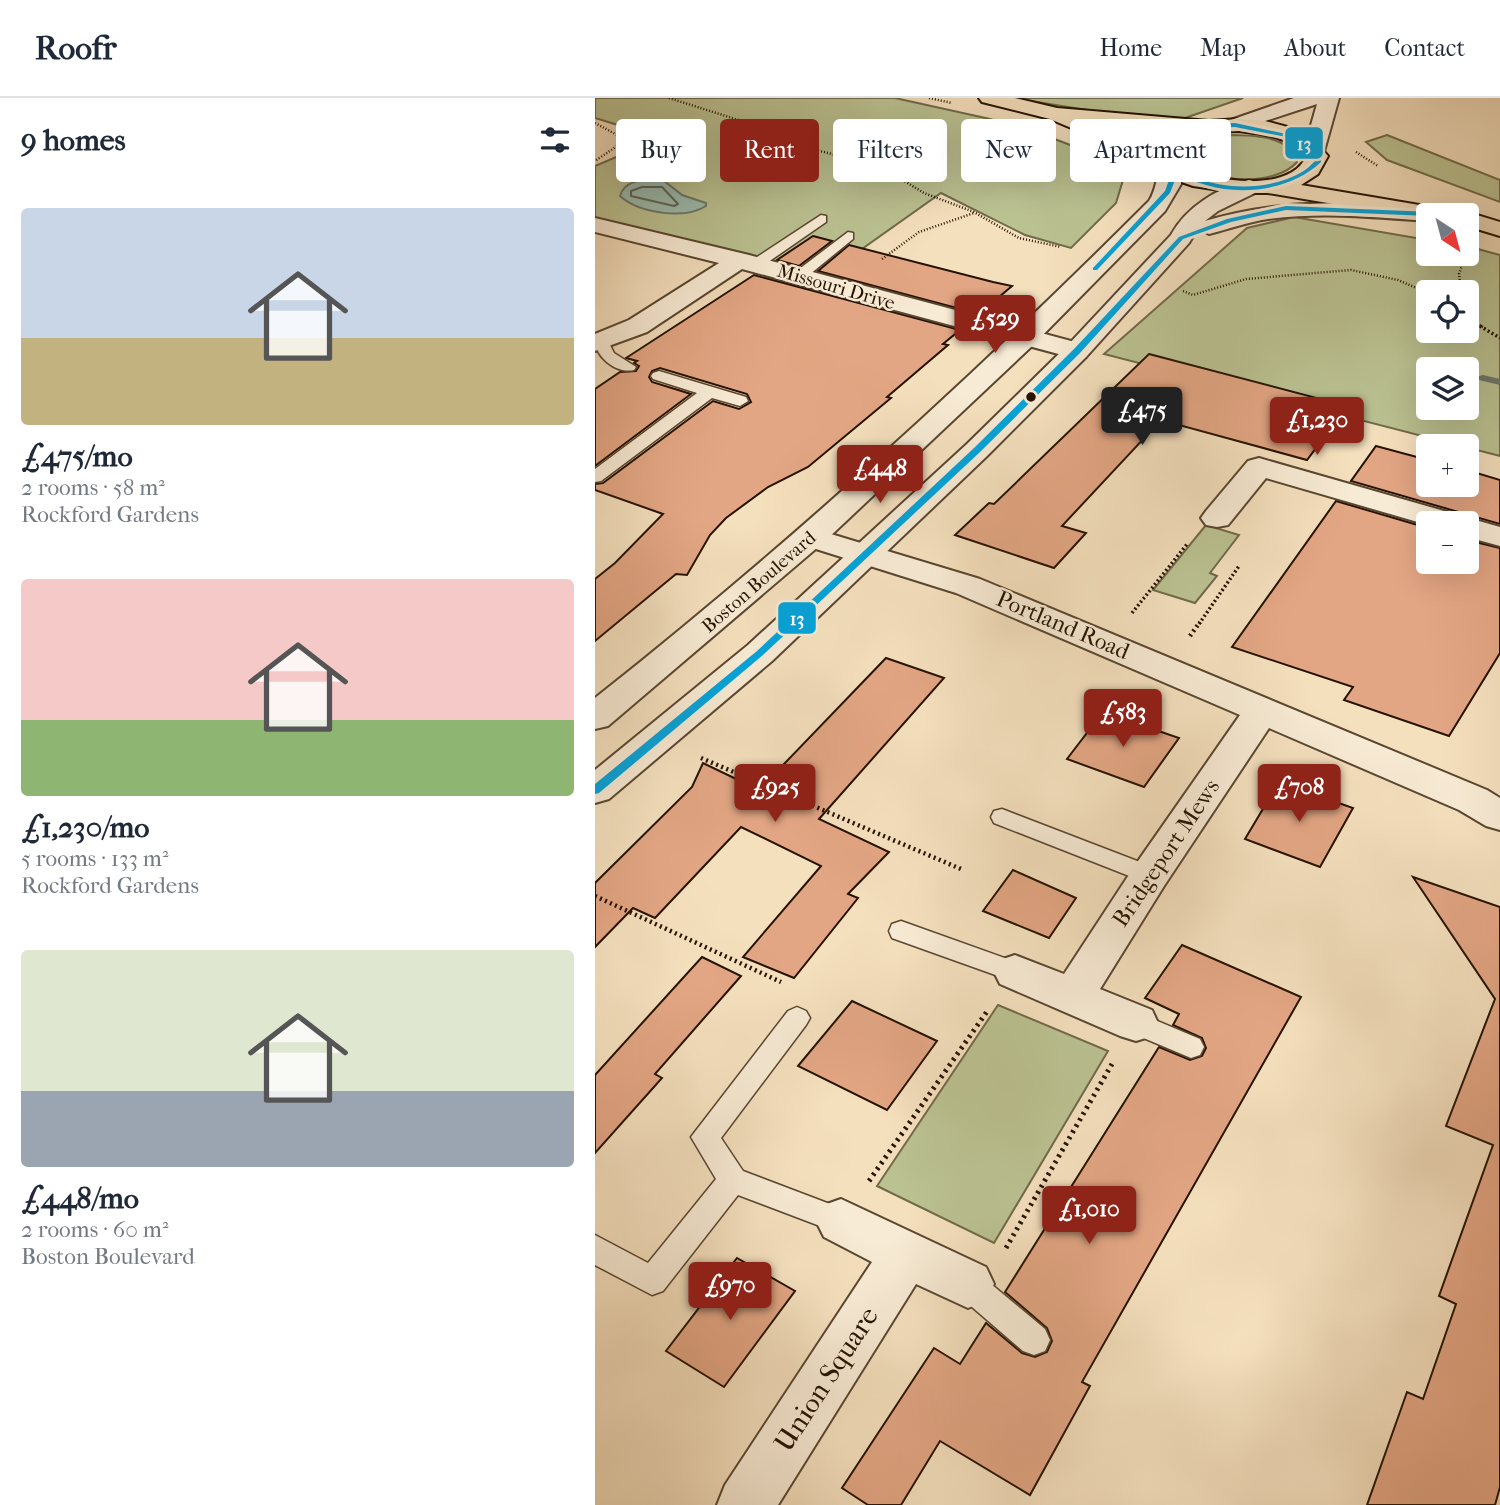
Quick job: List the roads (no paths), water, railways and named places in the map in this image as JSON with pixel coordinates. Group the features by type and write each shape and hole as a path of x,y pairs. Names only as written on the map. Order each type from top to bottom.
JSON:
{"main road":[{"path":"989,98 1057,114 1127,119"},
{"path":"1057,114 1070,119"},
{"path":"1231,127 1284,132 1303,140 1316,153 1339,167"},
{"path":"1258,187 1290,182 1306,174 1316,166 1316,153"},
{"path":"1204,182 1258,187 1416,212"},
{"path":"1371,183 1425,203"}],"street":[{"path":"1231,124 1314,98"},
{"path":"1316,153 1329,98"},
{"name":"Boston Boulevard","path":"595,717 706,629 811,537 1027,339 1157,206 1171,182"},
{"path":"595,790 760,653 977,450 1077,351 1181,238 1188,222 1202,209 1258,187"},
{"path":"1181,238 1229,220 1286,208 1416,213"},
{"name":"Missouri Drive","path":"595,225 748,262 925,313 1077,351"},
{"path":"598,343 638,326 748,262"},
{"path":"1217,518 1259,467 1416,512"},
{"path":"1479,531 1500,537"},
{"name":"Portland Road","path":"811,537 867,552 968,586 1472,800 1500,816"},
{"name":"Bridgeport Mews","path":"1073,996 1150,875 1262,711"},
{"path":"1014,972 1136,1023"},
{"path":"841,1221 974,1289"},
{"name":"Union Square","path":"745,1505 906,1254"}],"lane":[{"path":"748,262 821,219"},
{"path":"799,276 848,236"},
{"path":"598,343 608,356 628,367"},
{"path":"659,376 740,401"},
{"path":"595,477 710,391"},
{"path":"1002,817 1150,875"},
{"path":"901,931 1014,972"},
{"path":"797,1018 705,1137 733,1180 841,1221"},
{"path":"1136,1023 1191,1047"},
{"path":"595,1248 652,1281 733,1180"},
{"path":"974,1289 1034,1340"}],"water":[{"path":"666,182 682,195 706,203 706,206 686,213 662,213 638,207 620,196 629,184"}],"waterway":[{"path":"1483,378 1500,382"}]}
